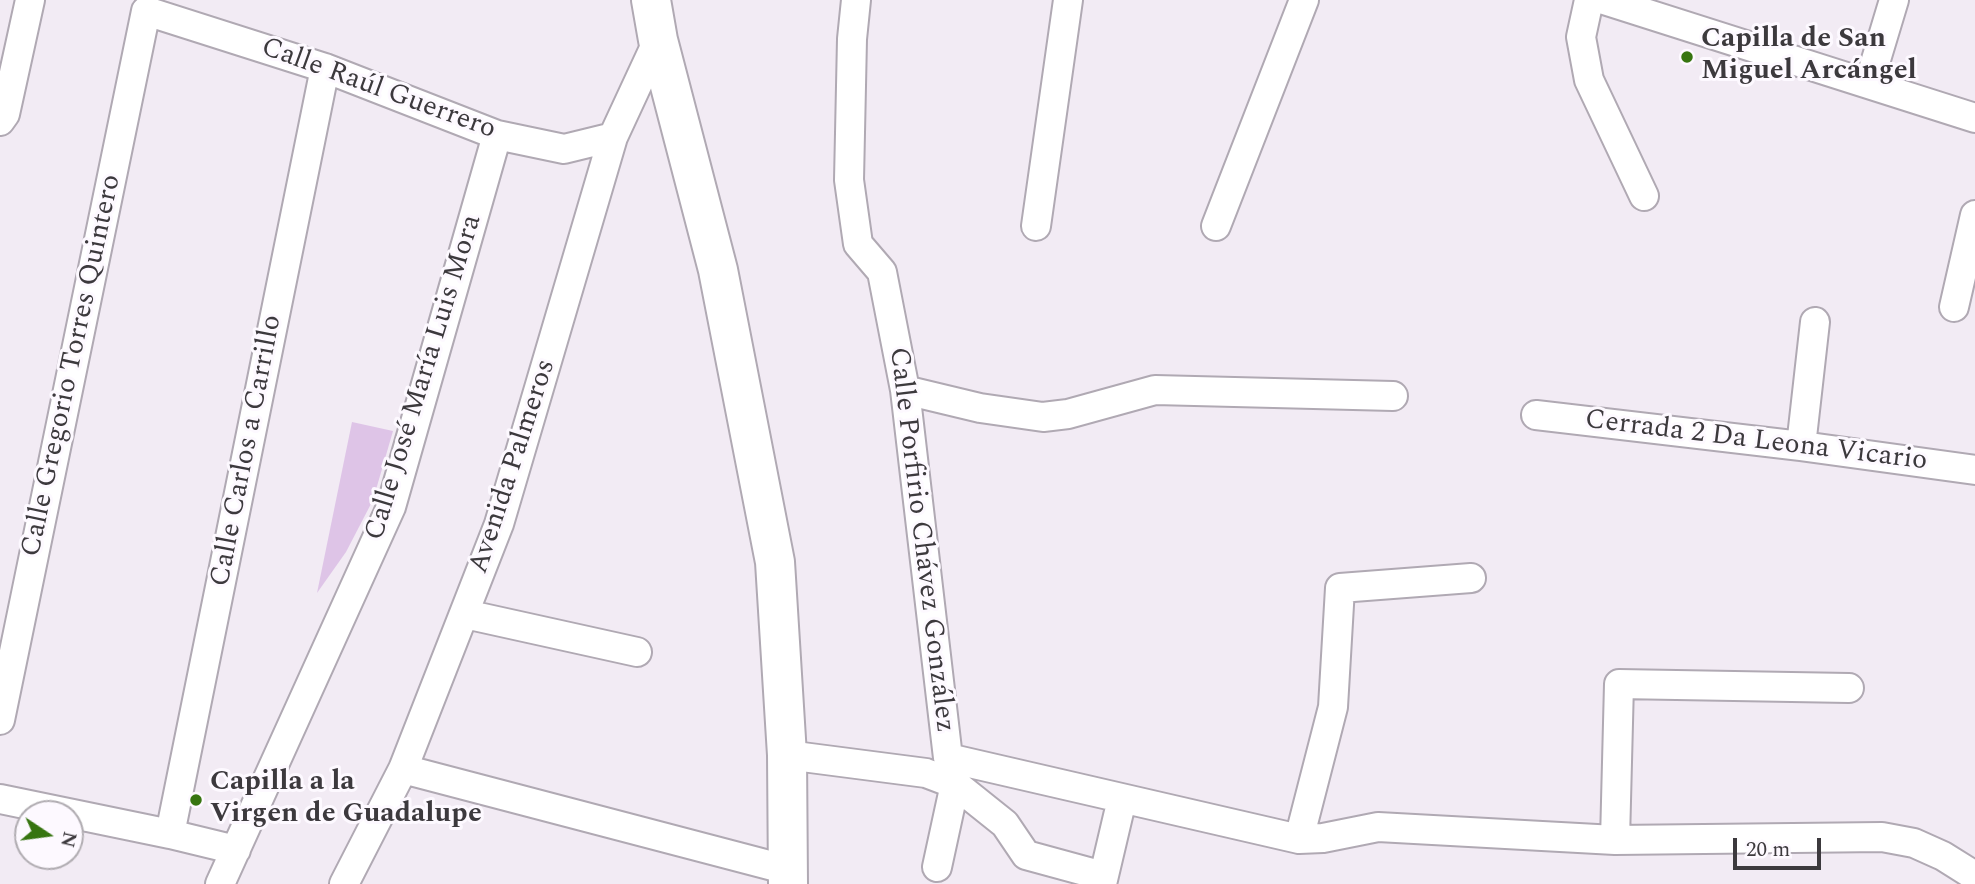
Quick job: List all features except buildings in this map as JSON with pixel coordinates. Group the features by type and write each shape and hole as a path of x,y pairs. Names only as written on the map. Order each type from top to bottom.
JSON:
{"street":[{"path":"0,121 5,114 30,0"},
{"path":"403,769 788,877 787,755 775,562 719,270 658,40 651,0"},
{"name":"Calle Porfirio Chávez González","path":"856,0 852,39 849,180 858,244 882,272 905,390 948,758 1299,839 1323,838 1378,827 1615,840 1882,837 1914,843 1943,856 1975,876"},
{"path":"1036,226 1068,0"},
{"path":"1216,226 1304,0"},
{"path":"1589,0 1581,37 1589,80 1644,196"},
{"path":"1604,0 1675,11 1869,83 1975,118"},
{"path":"1869,83 1894,0"},
{"name":"Calle Raúl Guerrero","path":"146,11 325,68 497,135 564,149 613,137"},
{"name":"Calle Gregorio Torres Quintero","path":"0,720 146,11"},
{"name":"Avenida Palmeros","path":"344,884 403,769 466,614 499,524 613,137 658,40"},
{"name":"Calle Carlos a Carrillo","path":"170,834 325,68"},
{"name":"Calle José María Luis Mora","path":"220,884 391,507 497,135"},
{"path":"1954,307 1975,215"},
{"path":"1801,446 1815,322"},
{"path":"905,390 980,408 1043,417 1068,414 1156,390 1392,396"},
{"name":"Cerrada 2 Da Leona Vicario","path":"1536,415 1801,446 1975,470"},
{"path":"1299,839 1333,707 1340,588 1471,578"},
{"path":"466,614 637,652"},
{"path":"1615,840 1619,684 1849,688"},
{"path":"787,755 926,773 955,784 1005,824 1026,855 1103,880 1122,799"},
{"path":"937,867 955,784"},
{"path":"0,799 236,850"}],"shaded area":[{"path":"352,422 393,431 373,500 346,552 317,593"}],"place":[{"name":"Capilla de San Miguel Arcángel","path":"1687,57"},
{"name":"Capilla a la Virgen de Guadalupe","path":"196,800"}]}
